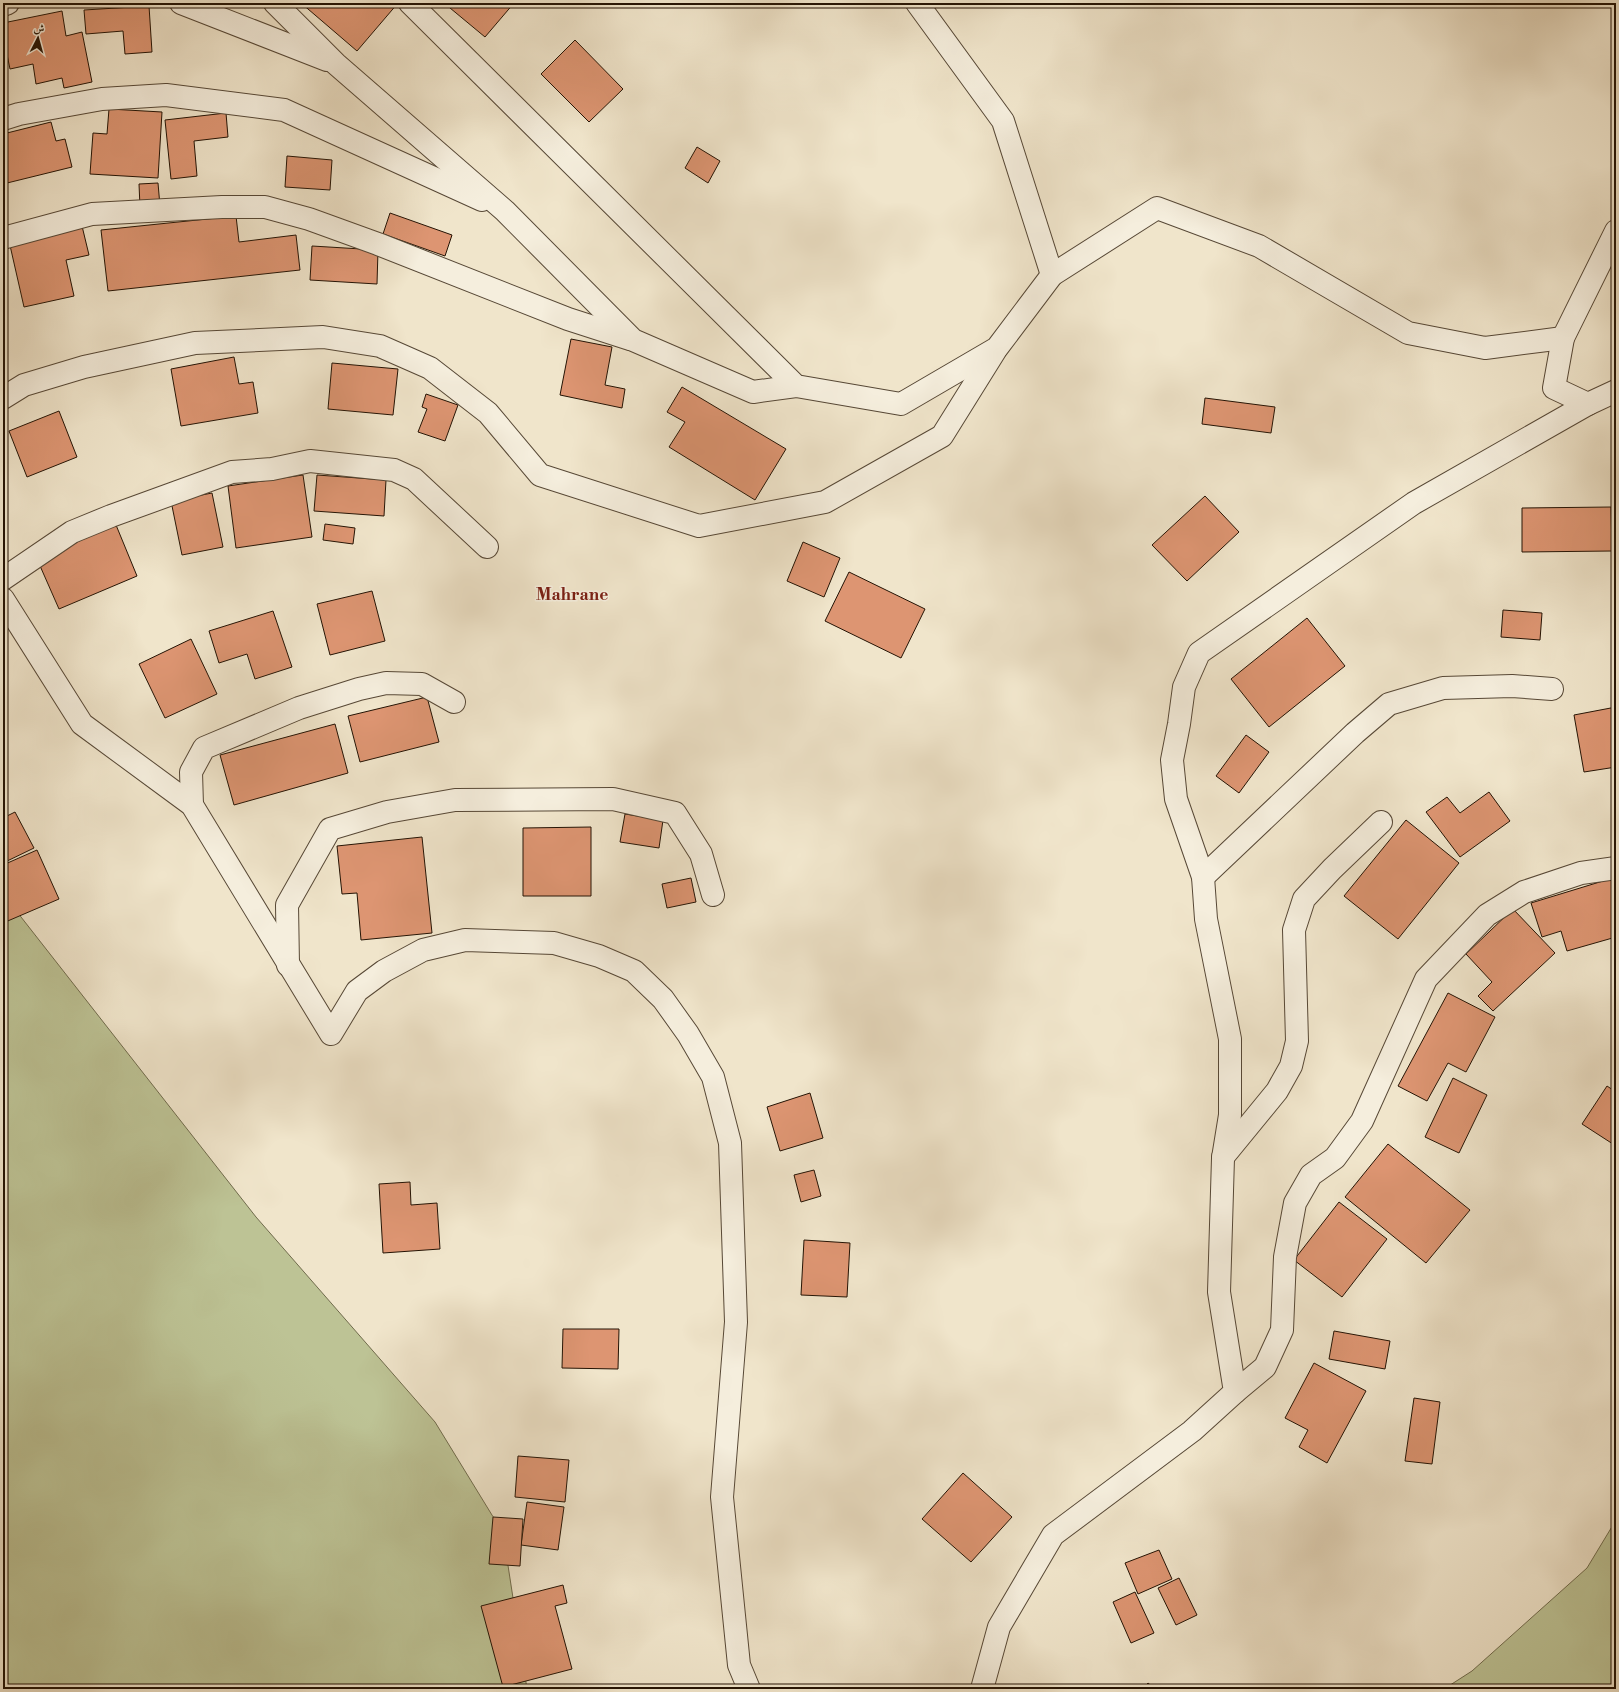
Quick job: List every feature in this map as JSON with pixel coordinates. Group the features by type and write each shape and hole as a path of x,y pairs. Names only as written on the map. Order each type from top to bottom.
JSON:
{"street":[{"path":"3,5 8,3"},
{"path":"181,3 336,64"},
{"path":"275,3 336,64 505,211 633,340"},
{"path":"410,3 796,386"},
{"path":"917,3 1003,121 1052,275"},
{"path":"3,119 19,114 102,99 166,95 284,110 505,211"},
{"path":"3,238 92,214 222,207 265,207 309,219 378,244 568,320 633,340 753,392 796,386 900,404 997,348"},
{"path":"3,398 24,385 84,367 195,343 323,338 380,346 430,368 488,413 540,475 699,526 825,502 942,436 997,348 1052,275 1157,208 1260,246 1408,332 1485,348 1563,338"},
{"path":"1588,404 1554,388 1563,338 1616,231"},
{"path":"1235,1392 1219,1292 1223,1158 1230,1115 1230,1039 1206,919 1203,877 1176,799 1172,760 1180,724 1184,687 1199,653 1414,503 1588,404 1616,391"},
{"path":"3,579 72,532 111,516 232,472 272,469 310,461 394,470 414,478 487,546"},
{"path":"3,599 82,724 192,805 288,966 331,1034 357,991 384,971 423,950 465,940 554,943 599,956 634,971 662,999 688,1034 713,1077 730,1143 736,1322 722,1498 739,1666 749,1689"},
{"path":"192,805 191,772 204,748 298,708 359,689 386,683 422,684 454,702"},
{"path":"1203,877 1349,738 1389,704 1443,688 1512,686 1552,689"},
{"path":"288,966 287,905 330,830 387,812 455,800 613,799 675,813 701,854 713,895"},
{"path":"1223,1158 1277,1091 1291,1066 1297,1041 1294,930 1304,899 1332,869 1381,822"},
{"path":"982,1689 999,1627 1053,1534 1192,1431 1265,1367 1282,1330 1285,1257 1296,1203 1311,1175 1336,1158 1362,1121 1426,979 1487,915 1524,892 1581,873 1616,868"}],"green space":[{"path":"3,894 256,1217 435,1422 503,1533 527,1689 3,1689"},
{"path":"1616,1520 1616,1689 1444,1689 1472,1671 1587,1568"}],"building":[{"path":"301,3 398,3 357,51"},
{"path":"444,3 514,3 485,37"},
{"path":"149,6 152,52 125,54 123,31 86,34 84,10"},
{"path":"62,11 66,36 82,32 92,82 64,88 62,78 36,84 33,64 10,69 3,35 3,23"},
{"path":"575,40 623,89 589,122 541,74"},
{"path":"109,109 162,112 158,178 90,174 93,133 107,134"},
{"path":"226,113 228,137 194,141 197,176 171,179 165,120"},
{"path":"51,122 56,141 65,139 72,167 3,184 3,134"},
{"path":"697,147 720,161 708,183 685,168"},
{"path":"287,156 332,160 330,190 285,187"},
{"path":"158,183 160,206 140,207 139,184"},
{"path":"390,213 452,235 445,256 383,234"},
{"path":"236,216 239,242 296,235 300,270 108,291 101,230"},
{"path":"82,226 89,255 66,260 74,296 24,307 9,241"},
{"path":"312,246 378,250 377,284 310,280"},
{"path":"571,339 612,347 605,385 625,389 622,408 560,395"},
{"path":"234,357 239,384 253,382 258,413 181,426 171,369"},
{"path":"332,363 398,369 393,415 328,409"},
{"path":"682,387 786,449 755,500 669,447 685,422 667,412"},
{"path":"426,394 458,405 445,441 418,432 427,409 422,407"},
{"path":"1205,398 1275,407 1271,433 1202,424"},
{"path":"59,411 77,457 27,477 9,431"},
{"path":"303,475 312,537 236,548 228,486"},
{"path":"317,475 386,480 384,516 314,511"},
{"path":"212,493 223,547 182,555 171,501"},
{"path":"1205,496 1239,532 1187,581 1152,545"},
{"path":"1611,507 1612,551 1522,552 1522,508"},
{"path":"325,524 355,528 353,544 323,540"},
{"path":"116,525 137,576 59,609 37,559"},
{"path":"803,542 840,558 824,597 787,581"},
{"path":"849,572 925,609 901,658 825,621"},
{"path":"372,591 385,641 330,655 317,604"},
{"path":"1503,610 1542,613 1540,640 1501,637"},
{"path":"273,611 292,667 255,679 247,654 219,663 209,631"},
{"path":"1307,618 1345,666 1269,727 1231,679"},
{"path":"191,639 217,694 165,718 139,664"},
{"path":"427,697 439,742 360,762 348,716"},
{"path":"1616,707 1616,767 1584,772 1574,715"},
{"path":"335,724 348,773 234,805 220,755"},
{"path":"1246,735 1269,752 1239,793 1216,776"},
{"path":"1489,792 1510,821 1460,857 1426,812 1447,797 1460,813"},
{"path":"15,812 34,848 3,863 3,818"},
{"path":"625,814 663,820 659,848 620,842"},
{"path":"1406,820 1459,863 1398,939 1344,896"},
{"path":"591,827 591,896 523,896 523,828"},
{"path":"422,837 432,933 361,940 357,893 342,894 337,846"},
{"path":"37,850 59,899 3,923 3,865"},
{"path":"1616,877 1616,937 1567,951 1561,931 1542,937 1531,903"},
{"path":"691,878 696,902 667,908 662,884"},
{"path":"1513,909 1555,953 1493,1011 1478,996 1492,982 1466,954"},
{"path":"1448,993 1495,1017 1466,1072 1448,1063 1427,1101 1398,1086"},
{"path":"1453,1078 1487,1095 1459,1153 1425,1137"},
{"path":"1607,1086 1616,1092 1616,1146 1582,1124"},
{"path":"810,1093 823,1138 780,1151 767,1107"},
{"path":"1388,1144 1470,1210 1426,1263 1345,1197"},
{"path":"814,1170 821,1196 801,1202 794,1175"},
{"path":"410,1182 411,1205 437,1203 440,1249 383,1253 379,1184"},
{"path":"1339,1202 1387,1239 1342,1297 1294,1260"},
{"path":"804,1240 850,1243 847,1297 801,1295"},
{"path":"563,1329 619,1329 618,1369 562,1368"},
{"path":"1334,1331 1390,1341 1385,1369 1329,1359"},
{"path":"1314,1363 1366,1391 1327,1463 1299,1447 1308,1430 1285,1418"},
{"path":"1414,1398 1440,1402 1432,1464 1405,1461"},
{"path":"518,1456 569,1460 565,1502 515,1497"},
{"path":"963,1473 1012,1517 971,1562 922,1519"},
{"path":"527,1502 564,1507 558,1550 521,1545"},
{"path":"493,1517 523,1519 520,1566 489,1564"},
{"path":"1159,1550 1172,1579 1138,1594 1125,1563"},
{"path":"1179,1578 1197,1615 1176,1625 1158,1588"},
{"path":"563,1585 567,1603 555,1606 572,1669 503,1687 481,1606"},
{"path":"1135,1592 1154,1633 1131,1643 1113,1602"},
{"path":"1148,1683 1155,1689 1142,1689"}],"district":[{"name":"Mahrane","path":"572,595"}]}
